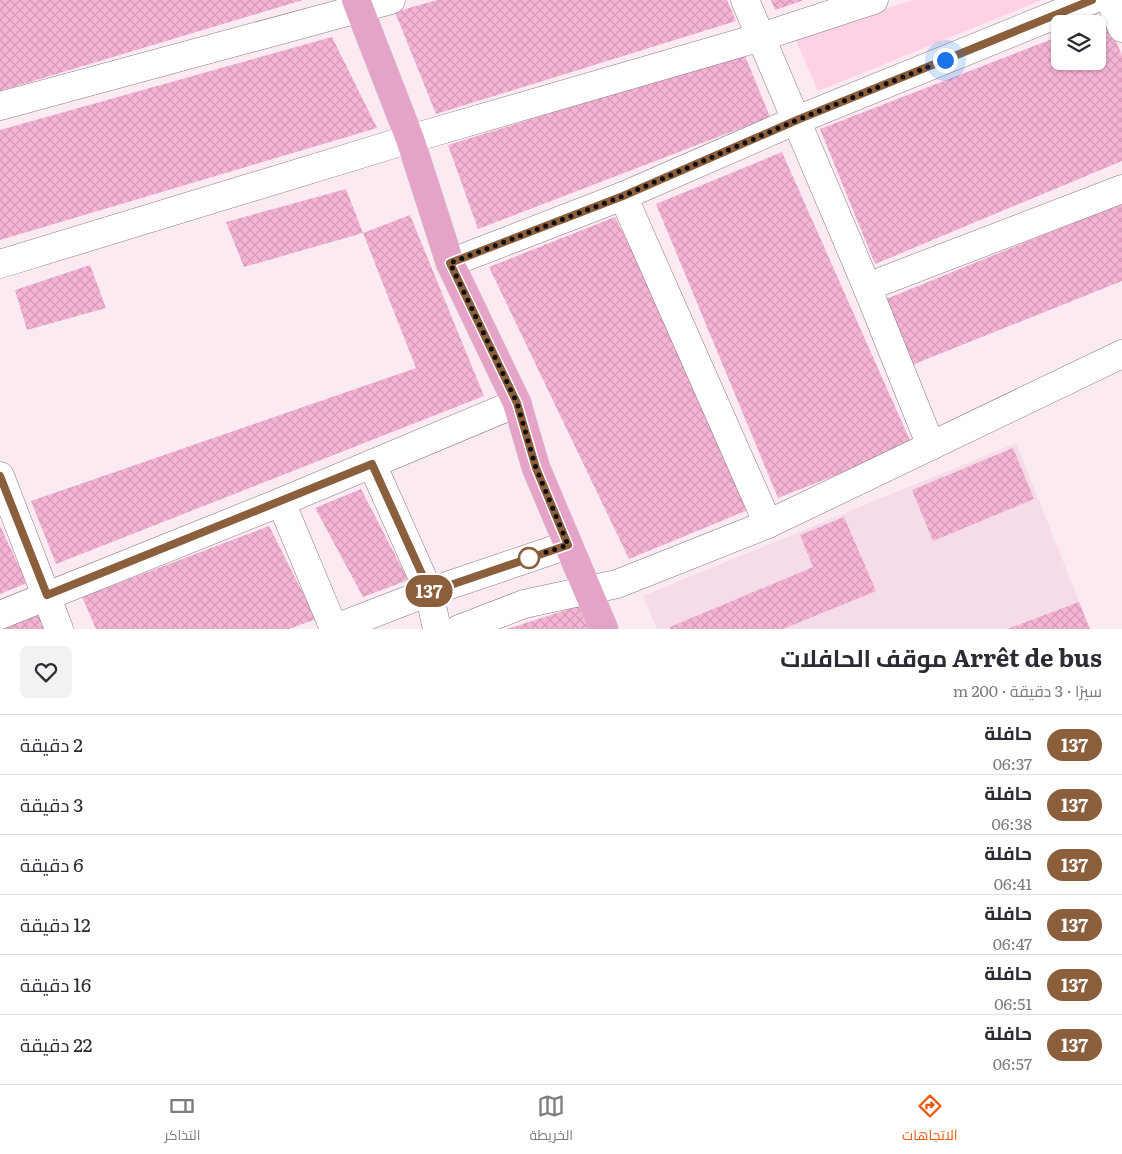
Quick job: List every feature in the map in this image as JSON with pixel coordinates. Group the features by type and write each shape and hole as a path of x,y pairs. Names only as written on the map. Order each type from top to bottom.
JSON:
{"main road":[{"path":"358,5 410,139 450,263 517,403 536,468 604,629"}],"street":[{"path":"0,106 358,5 391,0"},
{"path":"744,0 868,287 930,446"},
{"path":"0,264 410,139 761,37 874,0"},
{"path":"450,263 623,196 797,120 1092,0"},
{"path":"1110,0 1122,28"},
{"path":"868,287 1122,189"},
{"path":"623,196 768,524"},
{"path":"459,629 524,604 617,584 768,524 1122,354"},
{"path":"0,614 281,502 517,403"},
{"path":"372,464 430,592 437,629"},
{"path":"0,476 59,629"},
{"path":"281,502 334,629 430,592 568,545"}],"shaded area":[{"path":"913,0 1042,0 818,91 795,38"},
{"path":"1016,443 1090,629 657,629 643,596"}],"building":[{"path":"0,0 303,0 0,91"},
{"path":"437,0 727,0 736,21 436,114 395,12"},
{"path":"771,0 804,0 775,10"},
{"path":"1106,20 1122,55 1122,161 875,264 820,129 1051,39 1051,70 1106,70"},
{"path":"332,37 377,128 0,240 0,130"},
{"path":"744,53 770,117 478,229 448,145"},
{"path":"782,152 912,445 778,498 656,204"},
{"path":"346,189 363,233 244,267 226,222"},
{"path":"1122,203 1122,281 912,365 886,299"},
{"path":"410,215 484,396 56,564 31,501 416,368 363,233"},
{"path":"615,217 760,505 629,559 489,267"},
{"path":"90,265 106,308 27,330 15,290"},
{"path":"1013,448 1034,499 933,541 912,490"},
{"path":"361,489 408,580 363,597 315,508"},
{"path":"844,517 876,591 783,629 670,629 670,627 813,567 800,535"},
{"path":"0,526 27,583 0,594"},
{"path":"269,526 316,619 289,629 96,629 82,597"},
{"path":"1079,602 1090,629 1007,629"},
{"path":"579,606 589,629 507,629"},
{"path":"40,611 46,629 0,629 0,627"}],"bus line":[{"name":"137","path":"0,476 47,595 372,464 430,592 568,545 536,468 517,403 450,263 623,196 797,120 1092,0"}],"route":[{"path":"529,558 568,545 536,468 517,403 450,263 623,196 797,120 945,60"}]}
